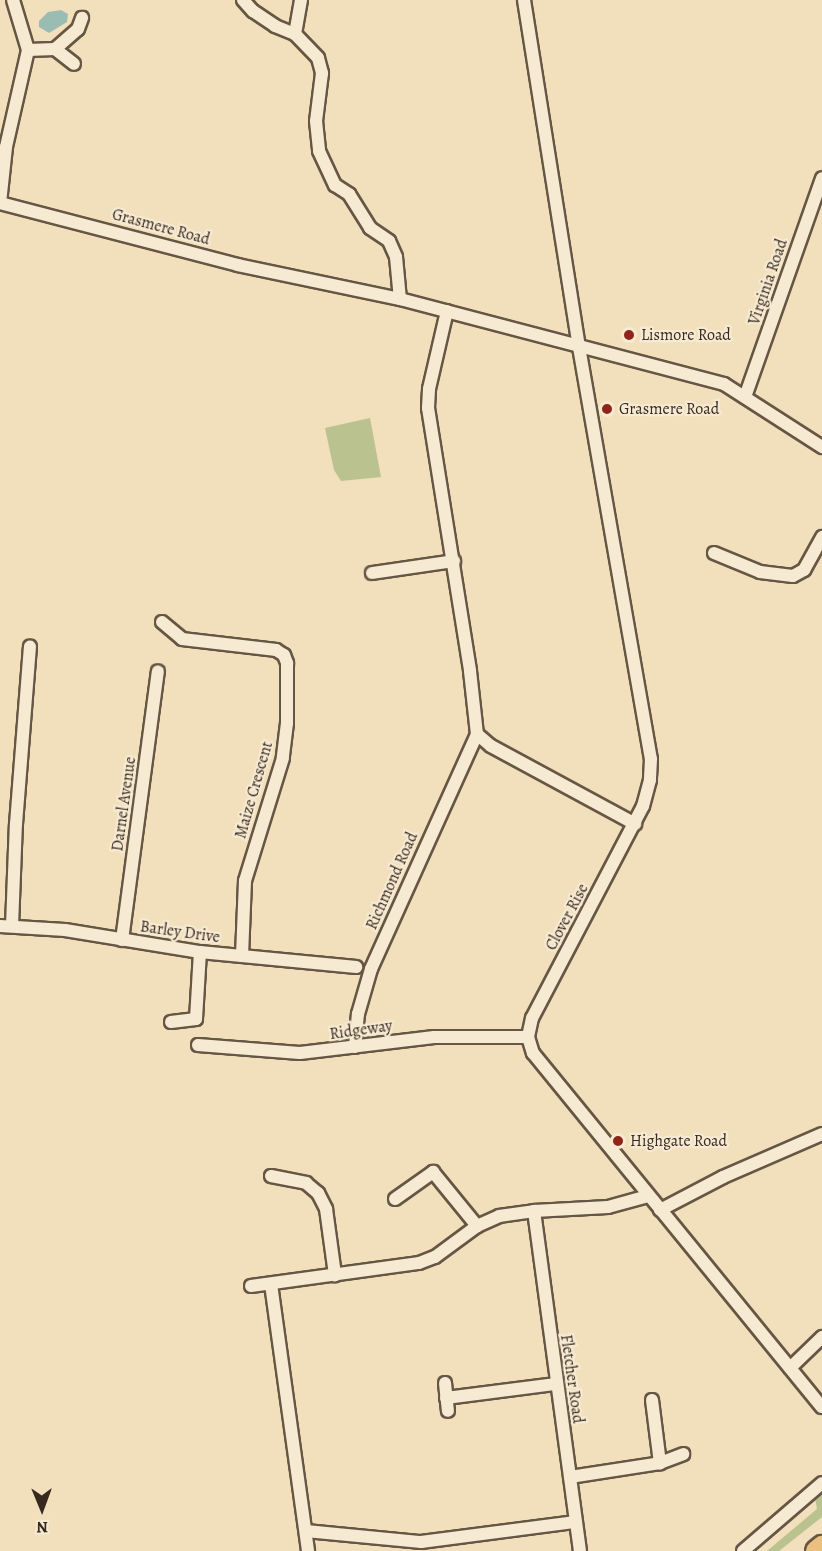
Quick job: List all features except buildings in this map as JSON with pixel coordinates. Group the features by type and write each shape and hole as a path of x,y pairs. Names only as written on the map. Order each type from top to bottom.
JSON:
{"main road":[{"path":"816,1551 822,1546"}],"street":[{"path":"0,202 6,147 28,51 13,0"},
{"path":"243,0 253,11 275,26 295,34 318,58 322,73 316,121 319,151 325,169 335,185 353,199 359,215 370,228 389,241 396,257 400,299"},
{"path":"295,34 301,0"},
{"path":"524,0 579,347"},
{"path":"28,51 55,49 78,29 82,18"},
{"path":"55,49 74,64"},
{"name":"Virginia Road","path":"745,396 822,178"},
{"name":"Grasmere Road","path":"0,202 237,265 400,299 724,384 822,447"},
{"path":"447,311 429,389 428,408 454,561 477,734 491,746 635,824"},
{"name":"Clover Rise","path":"528,1038 532,1018 635,824 650,780 651,759 579,347"},
{"path":"714,553 760,572 793,576 804,570 822,537"},
{"path":"372,573 454,561"},
{"name":"Maize Crescent","path":"162,622 182,639 267,649 284,655 287,663 287,723 283,758 245,881 242,956"},
{"path":"6,926 30,647"},
{"name":"Darnel Avenue","path":"122,940 158,671"},
{"name":"Richmond Road","path":"355,1047 358,1014 371,969 477,734"},
{"name":"Barley Drive","path":"6,926 65,930 200,952 356,967"},
{"path":"171,1023 196,1019 200,952"},
{"name":"Ridgeway","path":"198,1045 279,1052 322,1052 434,1037 528,1038"},
{"path":"528,1038 533,1053 822,1407"},
{"path":"660,1210 723,1177 822,1134"},
{"path":"395,1198 433,1172 477,1226"},
{"path":"271,1176 306,1183 318,1193 326,1209 335,1275"},
{"path":"251,1286 422,1262 435,1257 477,1226 499,1216 534,1211 608,1207 648,1196"},
{"name":"Fletcher Road","path":"534,1211 580,1551"},
{"path":"271,1284 308,1551"},
{"path":"790,1368 822,1337"},
{"path":"445,1383 447,1411"},
{"path":"446,1398 556,1384"},
{"path":"652,1400 660,1463"},
{"path":"570,1477 660,1463 683,1454"},
{"path":"742,1551 822,1483"},
{"path":"306,1531 421,1542 576,1522"}],"green space":[{"path":"370,418 381,477 341,481 334,470 325,428"},
{"path":"822,1491 822,1517 779,1551 767,1551 817,1509 815,1498"}],"water":[{"path":"61,10 68,14 67,22 49,33 39,27 39,21 48,12"}],"place":[{"name":"Lismore Road","path":"629,335"},
{"name":"Grasmere Road","path":"607,409"},
{"name":"Highgate Road","path":"618,1141"}]}
